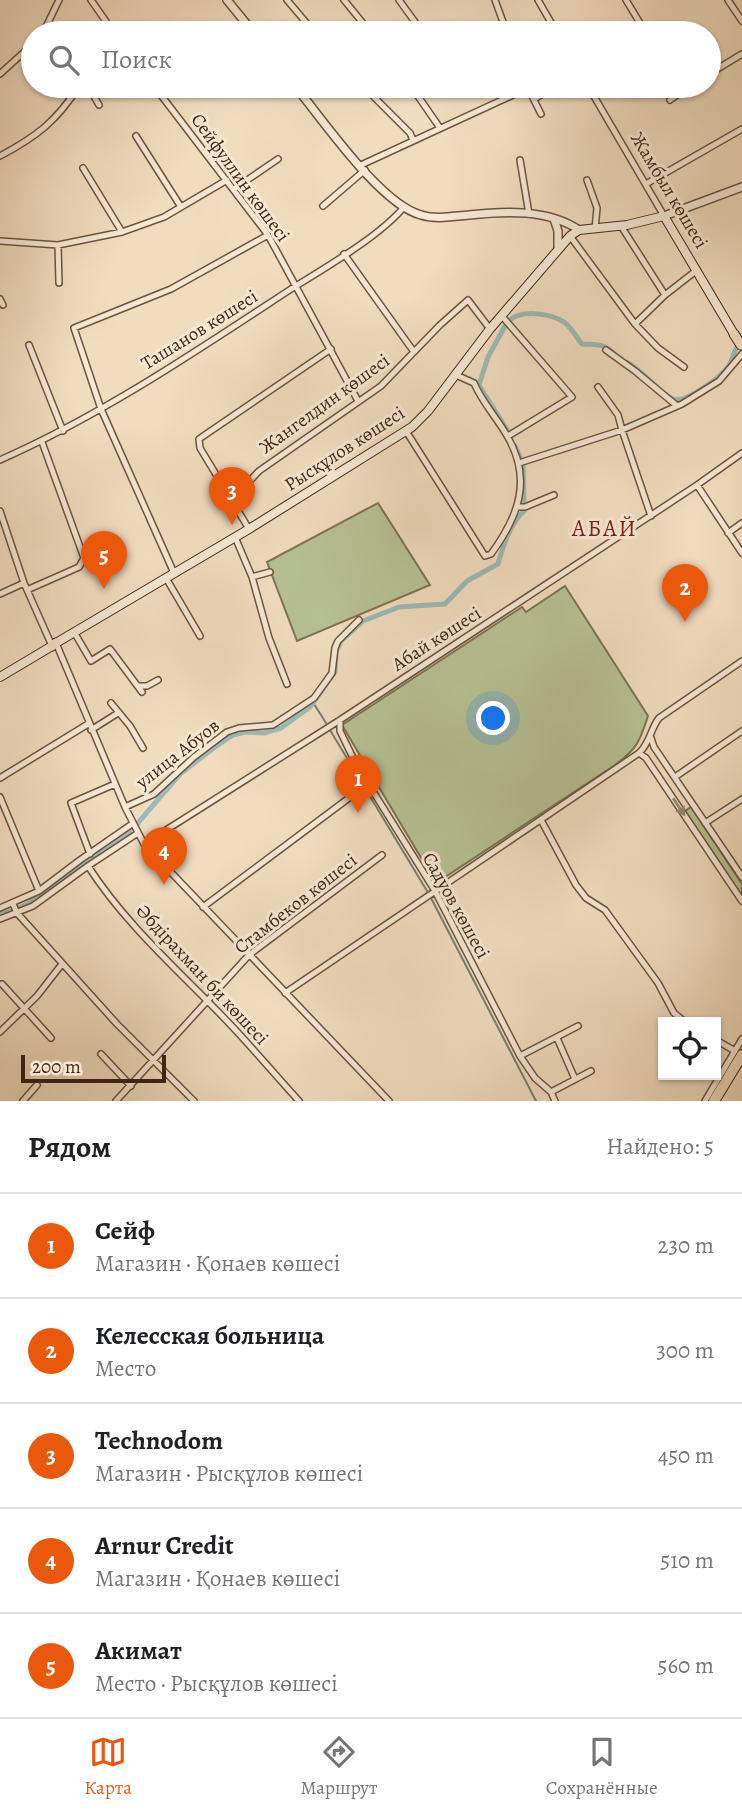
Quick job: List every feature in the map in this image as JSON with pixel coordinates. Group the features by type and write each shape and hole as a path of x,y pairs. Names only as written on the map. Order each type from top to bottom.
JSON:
{"highway":[{"path":"714,1101 738,1053"}],"main road":[{"path":"579,230 621,226 664,216"},
{"name":"Жамбыл көшесі","path":"664,216 742,348"},
{"name":"Рысқұлов көшесі","path":"0,677 406,431 423,416 489,329 558,247 579,230"}],"street":[{"path":"49,21 59,0"},
{"path":"91,0 106,21"},
{"path":"227,0 244,21"},
{"path":"287,0 305,21"},
{"path":"344,0 361,21"},
{"path":"399,0 415,21"},
{"path":"495,0 503,21"},
{"path":"538,0 550,21"},
{"path":"626,0 639,21"},
{"path":"728,0 742,21"},
{"path":"721,67 742,54"},
{"path":"0,74 21,55"},
{"path":"0,156 37,135 59,115 71,98"},
{"path":"95,98 99,105"},
{"name":"Сейфуллин көшесі","path":"163,98 268,235 358,401"},
{"path":"305,98 363,168 404,207 422,215 436,217 499,212 529,214 554,219 579,230"},
{"path":"375,98 410,133 413,141"},
{"path":"419,98 440,128"},
{"path":"323,206 363,168 504,98"},
{"name":"Жамбыл көшесі","path":"595,98 664,216"},
{"path":"534,99 541,114"},
{"path":"646,184 742,129"},
{"path":"136,136 181,207"},
{"path":"234,189 278,159"},
{"path":"520,160 529,214"},
{"path":"83,168 122,232"},
{"path":"0,241 58,245 122,232 164,217 227,180"},
{"path":"587,180 597,208 595,229"},
{"path":"664,216 742,187"},
{"name":"Ташанов көшесі","path":"0,460 42,442 102,409 344,254 391,221 404,207"},
{"path":"554,219 558,232 558,247"},
{"path":"621,226 664,295"},
{"path":"200,636 170,575 102,409 74,328 170,289 268,235"},
{"path":"570,236 635,324 658,348 684,367"},
{"path":"58,245 59,283"},
{"path":"344,254 414,352"},
{"path":"635,324 664,295 697,270"},
{"path":"0,299 3,306"},
{"name":"Жангелдин көшесі","path":"233,499 259,471 381,386 468,300 489,329"},
{"path":"501,315 572,397 508,436"},
{"path":"29,345 63,430"},
{"path":"519,463 622,430 691,400 719,381 742,348"},
{"name":"Жангелдин көшесі","path":"249,528 200,448 199,439 331,349"},
{"path":"606,350 635,370 676,405"},
{"path":"406,431 485,556 494,549 518,507 521,482 519,463 508,436 474,383 456,375"},
{"path":"598,387 618,415 651,516"},
{"path":"0,594 79,567 84,558 42,442"},
{"name":"Абай көшесі","path":"144,844 340,720 651,516 742,453"},
{"path":"697,485 704,502 742,553"},
{"path":"518,507 525,507 554,495"},
{"path":"0,511 3,527 26,586 124,807 144,844 386,1100"},
{"path":"728,533 742,523"},
{"path":"235,537 252,578 269,638 287,684"},
{"path":"252,578 270,572"},
{"name":"улица Абуов","path":"124,807 154,794 194,757 227,732 277,724 314,698 332,673 338,641 359,621"},
{"path":"74,632 91,661 110,649 138,687"},
{"path":"285,993 641,750 651,738 653,727 662,716 742,661"},
{"path":"138,687 143,678"},
{"path":"138,687 158,680"},
{"path":"111,703 131,726 143,748"},
{"path":"0,778 118,713"},
{"name":"Садуов көшесі","path":"340,720 340,731 356,764 435,891 520,1056 535,1078 551,1092 555,1101"},
{"path":"675,777 742,731"},
{"path":"651,738 655,749 740,870 742,877"},
{"path":"641,750 655,749"},
{"path":"641,750 742,901"},
{"path":"90,854 71,803 115,784"},
{"path":"203,907 357,792"},
{"path":"0,797 39,891"},
{"path":"705,823 742,799"},
{"path":"541,820 576,885 586,898 605,910 658,983 679,1017"},
{"path":"0,908 39,891 132,824"},
{"path":"0,919 33,906 138,833"},
{"name":"Стамбеков көшесі","path":"116,1101 249,955 382,855"},
{"name":"Әбдірахман би көшесі","path":"88,866 130,919 299,1101"},
{"path":"13,904 62,964 194,1101"},
{"path":"0,1032 24,1009 62,964"},
{"path":"2,984 51,1038"},
{"path":"520,1056 578,1027"},
{"path":"557,1038 575,1079"},
{"path":"705,1101 724,1069 738,1053 742,1039"},
{"path":"721,1043 738,1053"},
{"path":"101,1054 131,1086"},
{"path":"551,1092 591,1071"},
{"path":"23,1101 37,1085"}],"green space":[{"path":"378,503 430,585 297,641 267,562"},
{"path":"565,586 648,716 640,738 633,749 615,765 436,883 342,725 522,607 526,612"},
{"path":"691,807 742,884 742,898 685,811"}],"waterway":[{"path":"510,320 529,314 552,317 567,324 582,344 604,347 615,355"},
{"path":"505,326 488,357 479,385 507,430"},
{"path":"626,362 668,397 686,398 711,383 724,371 740,343"},
{"path":"515,446 521,459"},
{"path":"523,466 524,503"},
{"path":"137,824 180,774 215,747 233,735 246,732 264,733 281,728 310,707 335,672 336,652 341,641 363,621 399,607 445,604 467,581 498,564 511,529 524,511"},
{"path":"314,704 326,723"},
{"path":"330,730 427,891"},
{"path":"19,908 42,895 131,830"},
{"path":"431,898 536,1101"},
{"path":"0,915 11,911"}],"place":[{"name":"Technodom","path":"232,525"},
{"name":"Акимат","path":"104,589"},
{"name":"Келесская больница","path":"685,622"},
{"name":"Сейф","path":"358,813"},
{"name":"Arnur Credit","path":"164,885"}],"district":[{"name":"АБАЙ","path":"605,528"}]}
